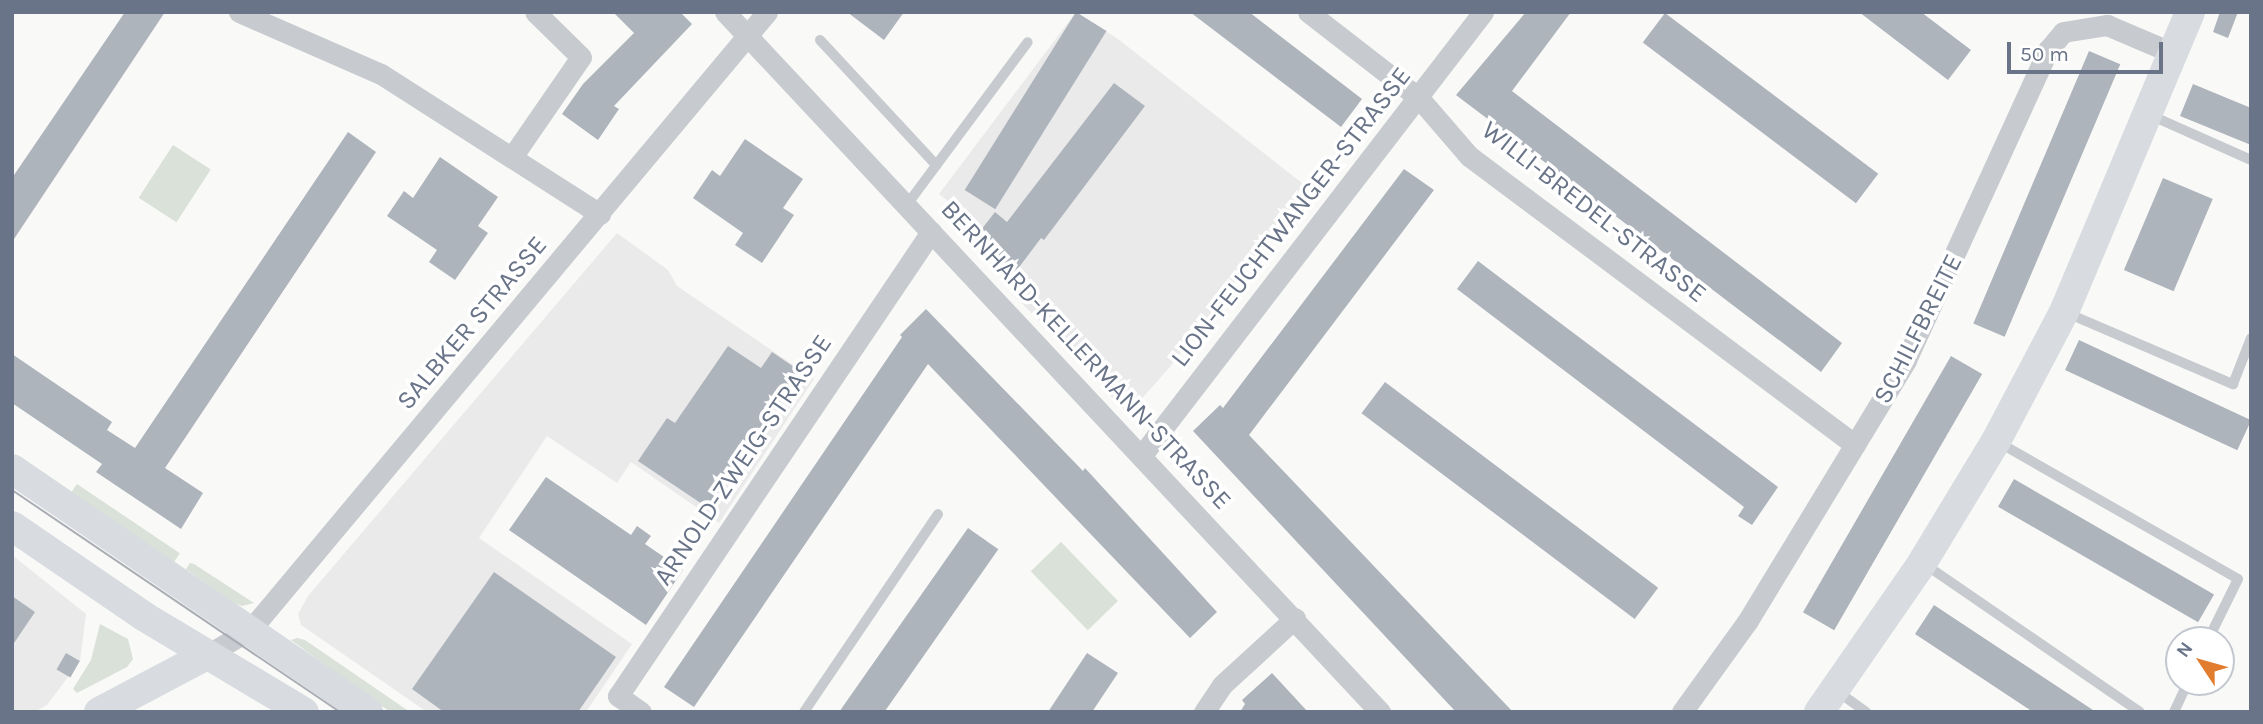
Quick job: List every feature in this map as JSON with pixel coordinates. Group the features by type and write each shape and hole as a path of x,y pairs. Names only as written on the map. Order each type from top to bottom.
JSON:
{"main road":[{"path":"1827,701 1922,563 1996,441 2064,312 2150,116 2190,12"},
{"path":"12,469 251,629 368,712"},
{"path":"12,526 207,655 304,712"},
{"path":"99,712 207,655"}],"street":[{"path":"239,12 381,74 600,214"},
{"path":"512,157 581,57 535,12"},
{"name":"BERNHARD-KELLERMANN-STRASSE","path":"725,12 1295,618 1380,712"},
{"name":"SALBKER STRASSE","path":"207,655 251,629 749,37 767,12"},
{"name":"WILLI-BREDEL-STRASSE","path":"1308,12 1419,98 1469,156 1855,445"},
{"name":"LION-FEUCHTWANGER-STRASSE","path":"1142,455 1483,12"},
{"name":"SCHILFBREITE","path":"1682,712 1714,674 1906,360 2048,50 2063,32 2107,24 2175,54"},
{"name":"ARNOLD-ZWEIG-STRASSE","path":"641,712 618,696 931,232"},
{"path":"1204,712 1222,685 1295,618"}],"lane":[{"path":"820,40 936,165"},
{"path":"906,206 1028,41"},
{"path":"2150,116 2251,160"},
{"path":"2064,312 2233,384 2251,338"},
{"path":"1996,441 2238,579 2215,626"},
{"path":"804,712 938,514"},
{"path":"1922,563 2140,712"},
{"path":"2174,712 2181,696"},
{"path":"1827,701 1866,712"}],"shaded area":[{"path":"1076,12 1118,39 1307,187 1169,368 1128,414 1014,295 1020,285 963,225 968,217 939,194"},
{"path":"173,145 211,170 176,222 139,198"},
{"path":"617,233 668,270 677,286 814,379 719,523 631,462 617,483 547,436 479,538 632,644 586,712 427,712 301,625 298,614 308,596"},
{"path":"77,484 180,553 174,562 71,492"},
{"path":"1061,542 1118,601 1088,630 1031,571"},
{"path":"12,555 86,614 80,661 47,705 34,712 12,712"},
{"path":"190,563 254,603 242,606 232,602 186,569"},
{"path":"100,624 128,639 133,659 127,667 77,693 73,689 91,660"},
{"path":"291,640 305,640 410,712 390,712"}],"building":[{"path":"125,12 165,12 12,242 12,178"},
{"path":"613,12 680,12 692,24 614,106 619,109 598,140 562,114 583,84 634,33"},
{"path":"847,12 904,12 884,40"},
{"path":"1076,12 1107,31 995,209 965,190"},
{"path":"1190,12 1249,12 1362,99 1341,127"},
{"path":"1526,12 1571,12 1512,91 1842,343 1821,372 1456,95"},
{"path":"1859,12 1921,12 1971,50 1948,80"},
{"path":"2220,12 2238,12 2228,38 2213,32"},
{"path":"1665,13 1878,174 1856,203 1643,43"},
{"path":"2089,51 2120,64 2005,337 1973,323"},
{"path":"1114,83 1145,106 1044,240 1041,238 1011,278 974,239 995,212 1007,222"},
{"path":"2193,84 2251,108 2251,145 2180,116"},
{"path":"348,132 376,152 165,468 203,493 181,529 96,472 102,464 12,403 12,354 112,422 107,430 135,448"},
{"path":"745,139 803,179 783,208 794,215 762,263 735,245 743,233 693,198 712,170 720,176"},
{"path":"440,157 498,197 478,226 488,233 455,280 429,262 437,250 387,216 404,191 413,198"},
{"path":"1404,169 1434,190 1249,435 1513,712 1456,712 1193,431 1220,405 1223,408"},
{"path":"2163,178 2213,199 2174,291 2124,270"},
{"path":"1478,261 1778,487 1752,525 1738,516 1744,507 1457,289"},
{"path":"926,309 1083,471 1085,468 1217,612 1190,638 928,364 694,707 664,687 902,337 900,335"},
{"path":"2079,340 2251,420 2237,450 2065,370"},
{"path":"728,346 761,368 772,352 800,371 708,508 638,461 667,418 675,423"},
{"path":"1951,356 1982,374 1834,630 1803,612"},
{"path":"1385,382 1658,588 1635,619 1362,413"},
{"path":"546,477 631,535 637,526 651,536 645,544 683,570 646,625 509,530"},
{"path":"2014,479 2214,594 2198,622 1998,507"},
{"path":"968,528 998,549 884,712 841,710"},
{"path":"494,572 616,657 578,712 444,712 412,689"},
{"path":"12,596 35,612 12,646"},
{"path":"1934,605 2096,712 2033,712 1915,634"},
{"path":"66,653 80,661 70,677 56,669"},
{"path":"1087,653 1118,673 1092,712 1048,712"},
{"path":"1272,673 1308,712 1240,712 1245,704 1242,700"}],"tram line":[{"path":"12,490 340,712"}]}
